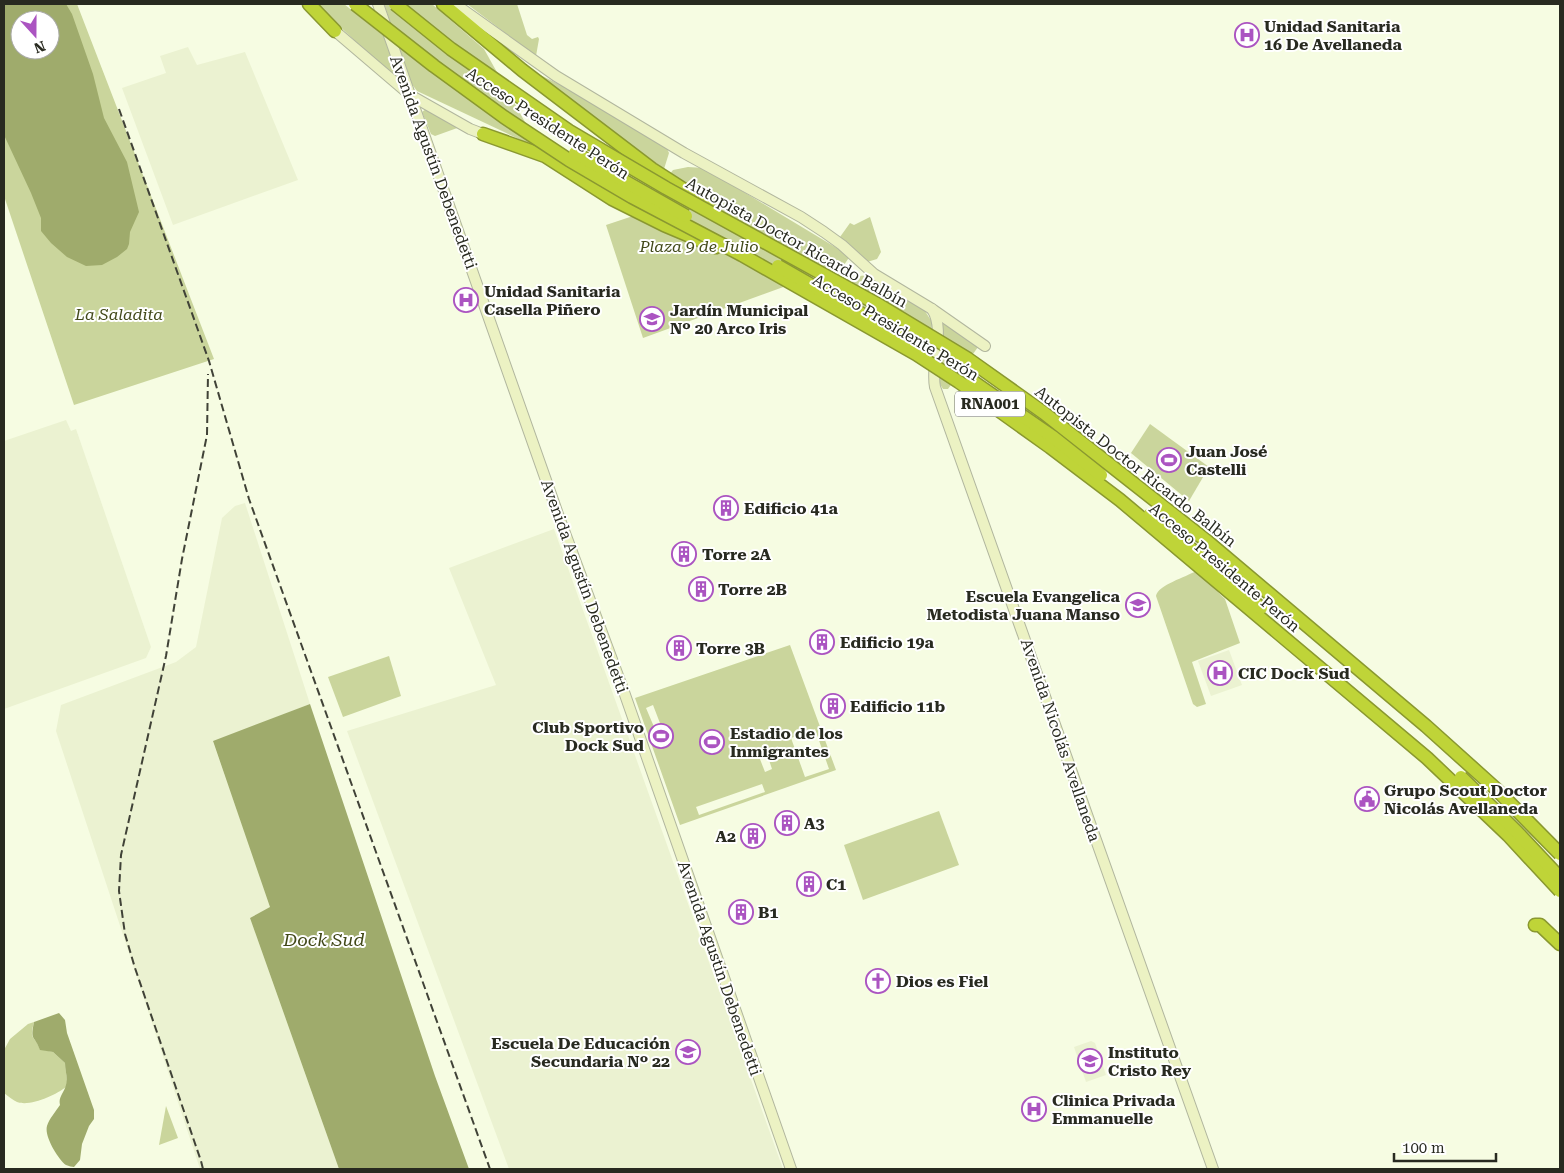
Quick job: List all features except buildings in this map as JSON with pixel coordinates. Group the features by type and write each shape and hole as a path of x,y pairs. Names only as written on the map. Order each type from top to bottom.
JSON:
{"highway":[{"path":"309,4 335,31"},
{"name":"Acceso Presidente Perón","path":"355,4 442,72 504,117 569,160 632,197 766,269 916,354 959,382 1096,482 1427,758 1508,835 1560,892"},
{"name":"Autopista Doctor Ricardo Balbín","path":"369,4 449,67 529,124 648,196 811,284 913,342 1000,399 1053,437 1120,490 1457,773 1490,804 1560,878"},
{"name":"Autopista Doctor Ricardo Balbín","path":"395,4 451,49 569,131 616,160 924,331 976,364 1052,419 1208,542 1426,726 1495,788 1560,854"},
{"path":"443,4 522,70 652,168 749,233"},
{"path":"483,134 545,156 612,199 766,269"},
{"path":"1536,925 1540,926 1560,944"}],"main road":[{"name":"Avenida Agustín Debenedetti","path":"378,4 559,517 623,689 791,1169"},
{"name":"Acceso Presidente Perón","path":"455,4 556,76 684,153 801,217 842,245 874,274 932,309 985,346"},
{"path":"335,31 410,95 470,129 483,134"},
{"name":"Avenida Nicolás Avellaneda","path":"932,309 938,324 935,387 1213,1169"}],"shaded area":[{"path":"188,47 197,65 245,52 298,180 173,225 122,88 166,73 160,56"},
{"path":"66,420 71,431 76,429 151,647 146,658 4,709 4,441"},
{"path":"245,503 310,704 213,742 271,907 250,918 339,1169 200,1169 56,731 61,705 176,662 196,647 222,518 235,506"},
{"path":"554,529 783,1169 509,1169 347,731 496,685 449,568"},
{"name":"CIC Dock Sud","path":"1229,650 1242,685 1211,696 1198,661"},
{"name":"Instituto Cristo Rey","path":"1091,1041 1095,1043 1106,1075 1086,1082 1074,1047"}],"green space":[{"name":"La Saladita","path":"4,4 77,4 214,359 74,405 4,196"},
{"path":"316,4 344,4 385,37 397,73 394,75 370,55"},
{"path":"384,4 432,4 484,49 540,149 417,91 411,83"},
{"path":"467,4 517,4 527,35 532,39 538,37 539,39 536,56"},
{"path":"532,71 575,92 666,146 669,153 664,169"},
{"path":"426,109 460,127 435,136 431,134 422,112"},
{"name":"Plaza 9 de Julio","path":"688,167 704,168 850,256 844,265 643,338 606,225 633,216 644,207 673,170"},
{"path":"870,217 881,252 877,259 867,262 840,237 850,223 854,225"},
{"path":"870,275 925,311 932,322 930,365 811,297 859,276"},
{"path":"940,321 978,347 948,389 943,389 938,381"},
{"name":"Juan José Castelli","path":"1150,424 1209,467 1189,501 1131,453"},
{"path":"1196,571 1225,599 1240,643 1192,662 1206,704 1197,707 1193,704 1156,596 1162,588"},
{"path":"790,645 836,770 680,825 635,698","holes":["653,705 663,731 657,734 646,708","815,729 829,769 805,777 791,738","766,751 772,769 765,772 758,754","762,784 765,792 699,815 696,807"]},
{"path":"389,656 401,696 343,717 328,677"},
{"path":"939,811 959,865 863,900 844,845"},
{"path":"34,1022 33,1037 40,1049 53,1052 65,1063 67,1082 66,1087 50,1097 36,1102 22,1103 15,1101 4,1093 4,1050 10,1039 28,1024"},
{"path":"166,1106 178,1138 159,1145"}],"water":[{"path":"4,4 66,4 72,14 93,74 104,118 127,162 139,212 130,232 127,249 102,265 86,266 67,257 41,231 41,218 4,135"},
{"name":"Dock Sud","path":"310,704 435,1076 469,1169 339,1169 250,918 270,907 213,741"},
{"path":"59,1013 65,1020 67,1033 94,1110 94,1119 82,1144 80,1160 74,1167 66,1165 59,1158 52,1147 47,1130 49,1121 60,1105 60,1097 66,1085 65,1063 53,1052 40,1050 33,1035 34,1022"}],"railway":[{"path":"119,109 209,361 249,499 490,1169"},
{"path":"203,1169 135,968 125,934 119,891 121,855 166,656 182,559 207,435 208,374"}],"place":[{"name":"Unidad Sanitaria 16 De Avellaneda","path":"1247,35"},
{"name":"Unidad Sanitaria Casella Piñero","path":"466,300"},
{"name":"Jardín Municipal Nº 20 Arco Iris","path":"652,319"},
{"name":"Juan José Castelli","path":"1169,460"},
{"name":"Edificio 41a","path":"726,508"},
{"name":"Torre 2A","path":"684,554"},
{"name":"Torre 2B","path":"701,589"},
{"name":"Escuela Evangelica Metodista Juana Manso","path":"1138,605"},
{"name":"Edificio 19a","path":"822,642"},
{"name":"Torre 3B","path":"679,648"},
{"name":"CIC Dock Sud","path":"1220,673"},
{"name":"Edificio 11b","path":"833,706"},
{"name":"Club Sportivo Dock Sud","path":"661,736"},
{"name":"Estadio de los Inmigrantes","path":"712,742"},
{"name":"Grupo Scout Doctor Nicolás Avellaneda","path":"1367,799"},
{"name":"A3","path":"787,823"},
{"name":"A2","path":"753,836"},
{"name":"C1","path":"809,884"},
{"name":"B1","path":"741,912"},
{"name":"Dios es Fiel","path":"878,981"},
{"name":"Escuela De Educación Secundaria Nº 22","path":"688,1052"},
{"name":"Instituto Cristo Rey","path":"1090,1061"},
{"name":"Clinica Privada Emmanuelle","path":"1034,1109"}]}
